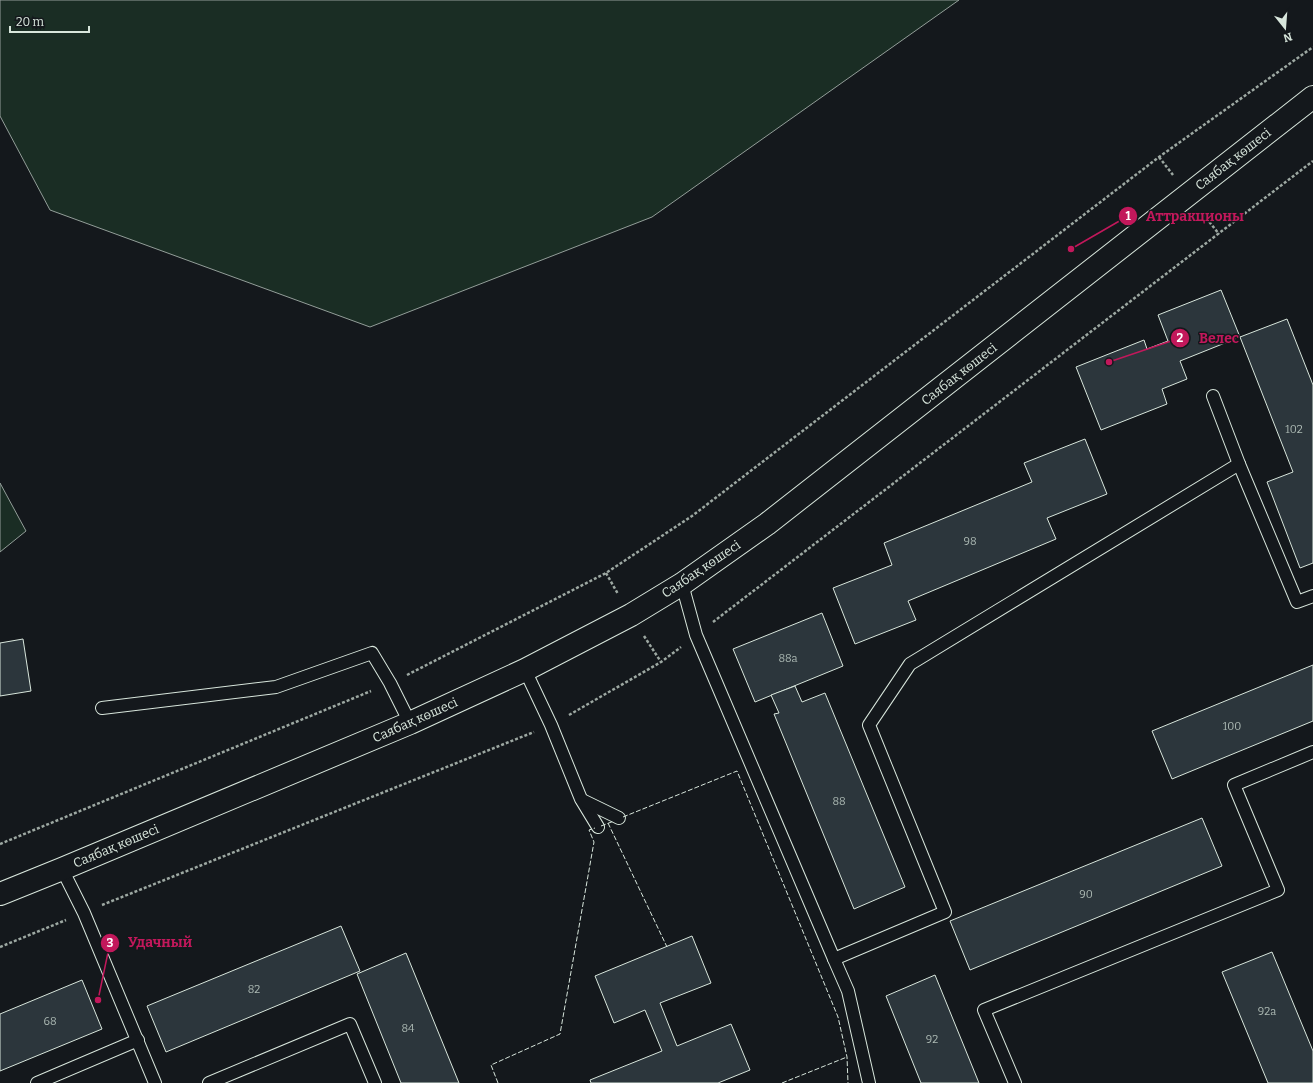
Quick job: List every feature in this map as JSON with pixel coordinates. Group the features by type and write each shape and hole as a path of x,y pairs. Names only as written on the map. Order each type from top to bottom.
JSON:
{"street":[{"name":"Саябақ көшесі","path":"0,894 410,723 525,670 631,616 682,584 767,524 1313,97"}],"lane":[{"path":"1213,396 1239,464 1297,602 1313,596"},
{"path":"834,958 945,912 869,725 910,664 1239,464"},
{"path":"682,584 696,635 848,991 869,1083"},
{"path":"102,708 276,686 372,653 390,683 410,723"},
{"path":"525,670 551,725 581,799 598,827"},
{"path":"1015,1083 984,1010 1278,890 1234,785 1313,752"},
{"path":"581,799 619,818"},
{"path":"62,869 84,913 155,1083"},
{"path":"209,1083 350,1024 375,1083"},
{"path":"37,1083 138,1040"}],"path":[{"path":"0,844 390,683 606,573 692,516 1159,157 1313,47"}],"green space":[{"path":"0,0 959,0 652,217 370,327 50,210 0,116"},
{"path":"0,483 26,531 0,552"}],"building":[{"path":"1221,290 1240,337 1180,361 1187,379 1162,389 1167,404 1101,430 1076,367 1144,340 1147,349 1168,341 1158,315"},
{"path":"1287,319 1313,385 1313,563 1300,568 1267,482 1293,472 1240,337"},
{"path":"1085,439 1107,494 1047,518 1056,539 908,601 916,620 855,644 833,588 892,565 884,543 1032,482 1024,463"},
{"path":"822,613 843,666 755,702 733,649"},
{"path":"23,639 31,691 0,696 0,643"},
{"path":"1313,665 1313,721 1172,779 1152,731"},
{"path":"795,686 802,702 825,693 905,887 854,909 774,714 779,713 771,695"},
{"path":"1202,818 1222,866 970,970 950,921"},
{"path":"341,926 360,971 166,1052 147,1006"},
{"path":"692,936 711,983 660,1003 677,1046 731,1024 750,1070 718,1083 591,1083 590,1080 662,1051 645,1010 614,1023 595,976"},
{"path":"1272,952 1313,1051 1313,1083 1268,1083 1222,972"},
{"path":"406,953 459,1083 401,1083 357,974"},
{"path":"935,975 979,1083 921,1083 886,996"},
{"path":"82,980 102,1029 0,1071 0,1014"}],"fence":[{"path":"623,817 737,771 838,1017 847,1057 848,1083"},
{"path":"601,826 614,821"},
{"path":"608,823 667,947"},
{"path":"498,1083 491,1065 560,1034 594,842 589,830 595,828"},
{"path":"782,1083 847,1057"}],"place":[{"name":"Аттракционы","path":"1071,249"},
{"name":"Велес","path":"1109,362"},
{"name":"Удачный","path":"98,1000"}]}
